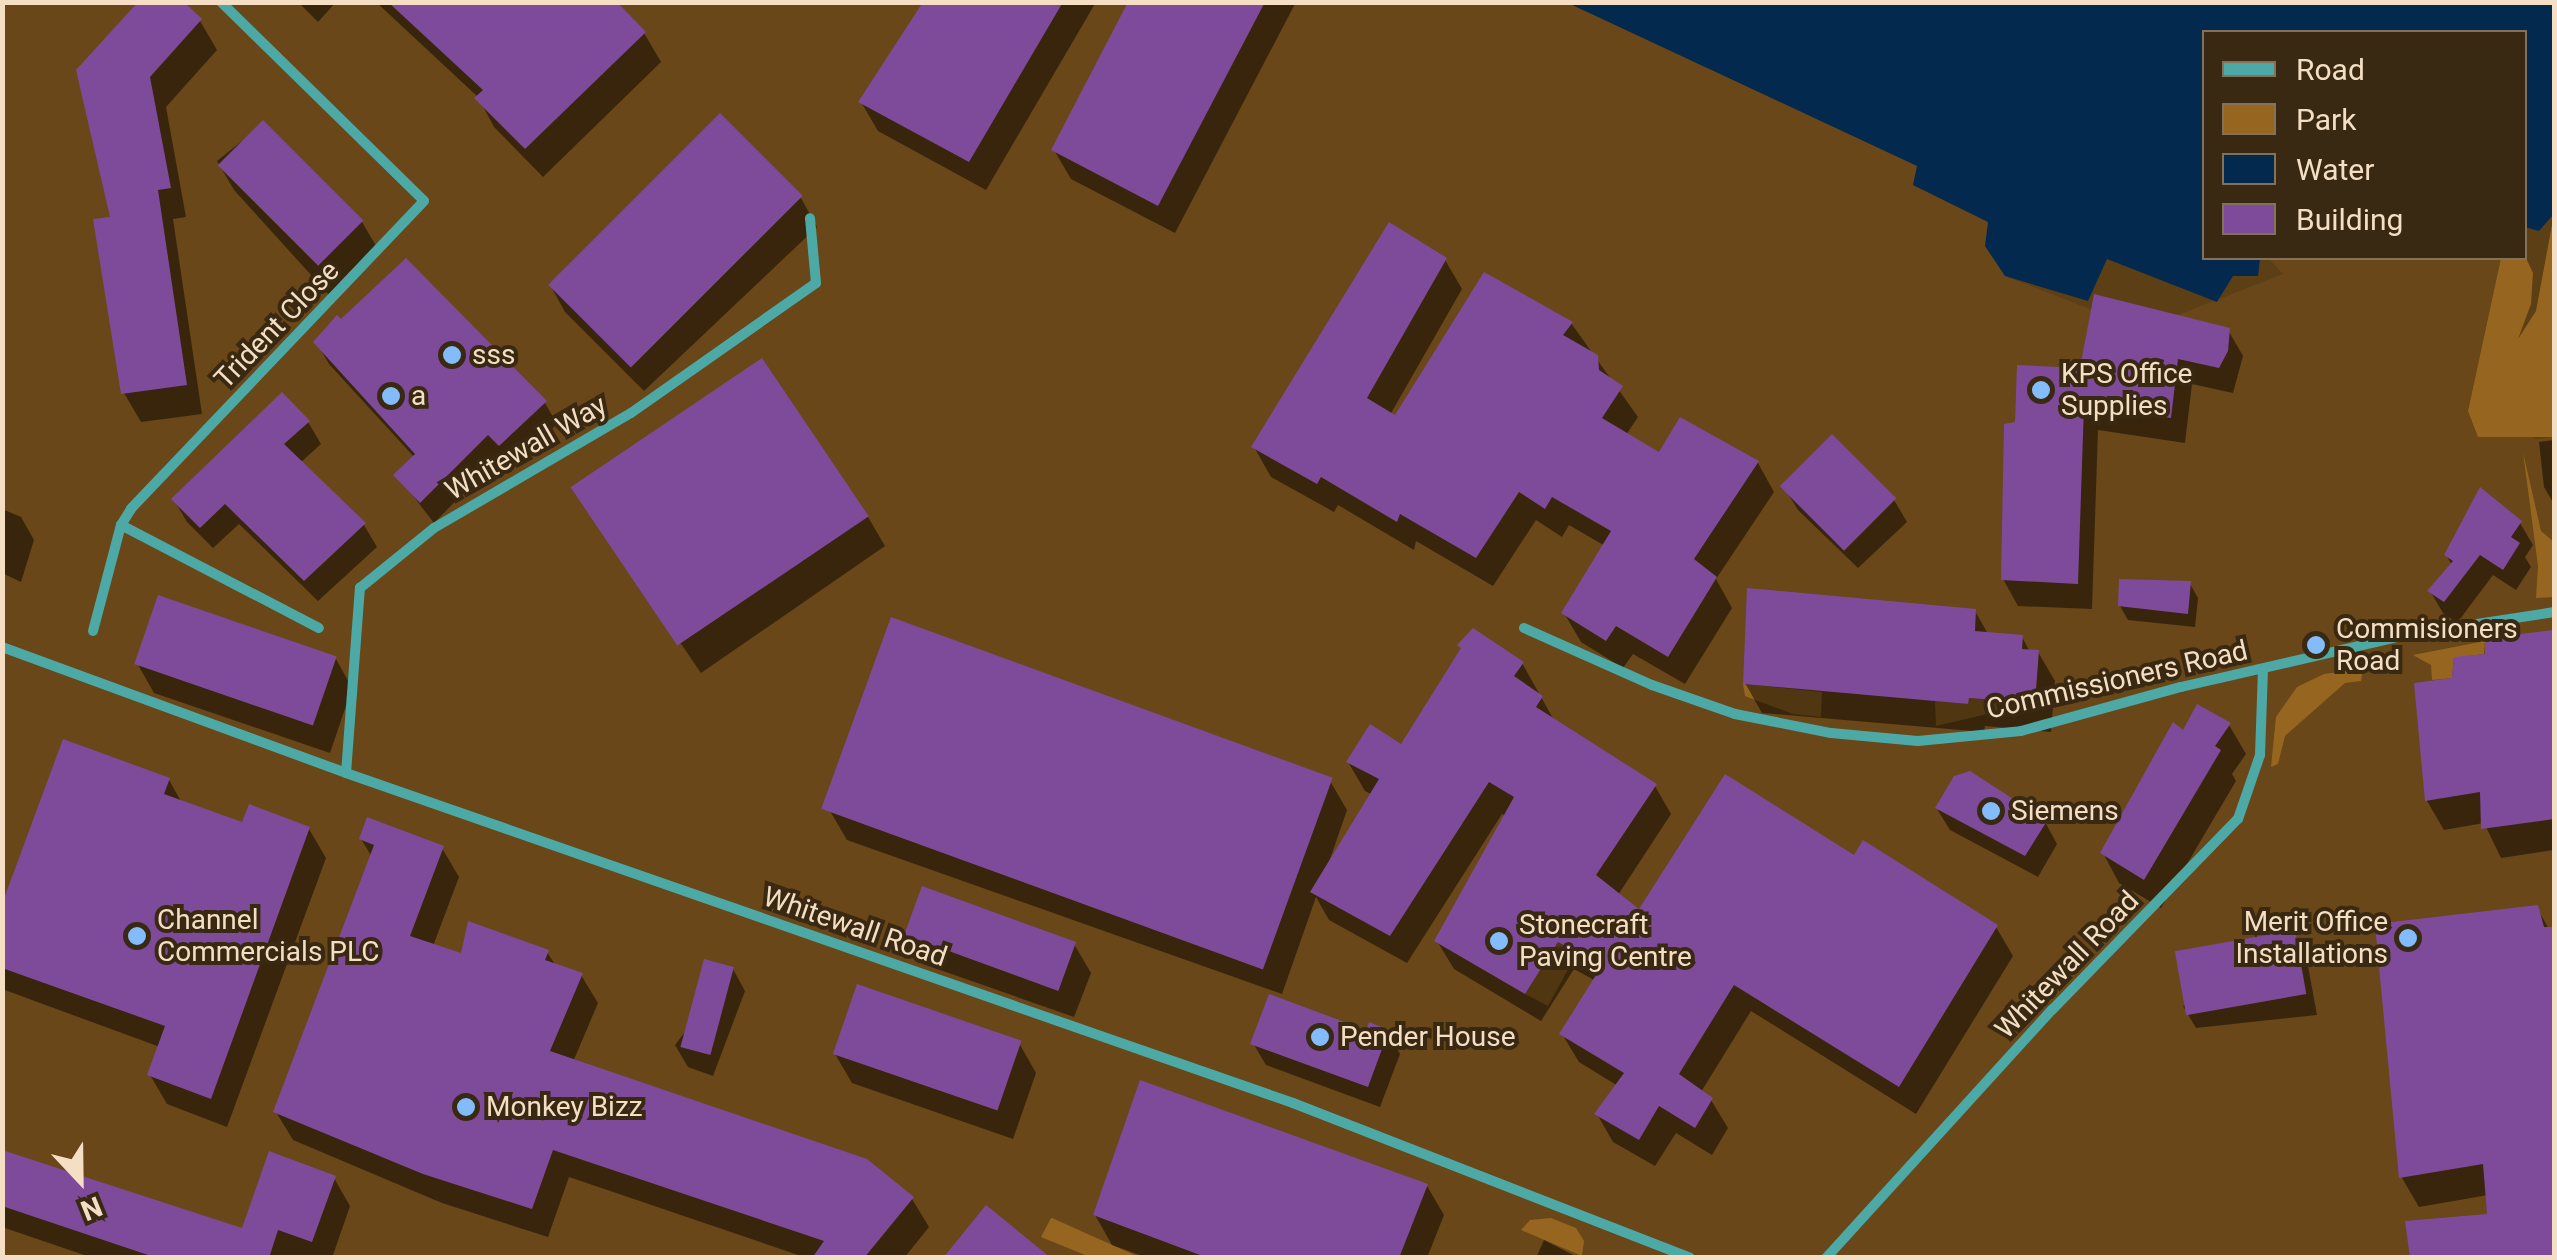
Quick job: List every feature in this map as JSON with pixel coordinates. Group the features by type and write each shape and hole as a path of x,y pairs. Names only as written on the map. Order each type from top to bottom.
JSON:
{"street":[{"name":"Trident Close","path":"121,525 131,508 424,201 221,2"},
{"name":"Whitewall Way","path":"346,773 360,588 434,528 631,413 816,283 810,218"},
{"path":"93,631 121,525 319,628"},
{"name":"Commissioners Road","path":"1524,628 1652,685 1735,714 1831,733 1918,741 2020,731 2441,628 2554,612"},
{"name":"Whitewall Road","path":"2,647 346,773 1293,1103 1690,1258"},
{"name":"Whitewall Road","path":"1826,1258 2052,1010 2238,819 2260,755 2263,669"}],"shaded area":[{"path":"2,3 1568,3 1918,166 1913,185 1989,222 2005,276 2142,329 2283,274 2270,260 2501,260 2468,411 2536,439 2554,437 2554,1257 3,1257"}],"green space":[{"path":"2554,214 2554,437 2478,437 2468,411 2501,260 2527,260 2533,273 2531,304 2518,339 2536,311"},
{"path":"2523,452 2541,531 2554,542 2554,597 2536,598 2538,566"},
{"path":"2485,641 2484,654 2454,658 2452,678 2432,680 2431,665 2413,655"},
{"path":"2363,669 2361,681 2345,683 2285,736 2278,764 2271,767 2276,717 2297,687 2324,674"},
{"path":"1743,684 1822,692 1821,717 1793,714 1745,696"},
{"path":"1969,698 2004,701 2017,707 1936,726 1935,701 1967,704"},
{"path":"1558,942 1577,953 1548,1006 1525,994"},
{"path":"1051,1218 1139,1257 1090,1257 1041,1237"},
{"path":"1551,1218 1576,1228 1584,1241 1582,1256 1521,1230 1530,1220"}],"water":[{"path":"1568,3 2554,3 2554,214 2539,231 2527,228 2527,30 2202,30 2202,260 2260,260 2258,276 2233,276 2217,302 2107,259 2088,301 2005,276 1985,246 1988,222 1913,185 1917,166"}],"building":[{"path":"138,2 184,2 202,19 150,77 171,188 158,190 187,385 121,394 93,219 110,217 76,70"},
{"path":"388,2 617,2 646,32 525,149 474,98 483,90"},
{"path":"923,2 1063,2 969,162 858,102"},
{"path":"1128,2 1265,2 1158,206 1051,150"},
{"path":"720,113 803,196 631,368 548,285"},
{"path":"263,120 363,220 318,266 218,165"},
{"path":"1389,222 1447,258 1367,398 1395,415 1484,272 1573,322 1563,335 1598,355 1599,370 1623,386 1602,418 1659,452 1680,417 1759,461 1694,559 1717,577 1668,657 1616,626 1606,641 1561,613 1611,531 1552,497 1545,509 1519,492 1476,558 1400,514 1397,522 1321,477 1317,484 1251,447"},
{"path":"406,258 547,401 499,446 488,435 420,503 393,475 415,454 313,342 337,315 341,319"},
{"path":"2094,294 2230,328 2228,351 2219,368 2178,359 2171,418 2084,405 2078,584 2001,580 2004,424 2015,422 2017,365 2080,368"},
{"path":"762,358 869,516 677,646 570,487"},
{"path":"282,392 310,421 284,444 366,523 304,581 225,504 200,528 171,499"},
{"path":"1832,434 1896,498 1844,551 1780,486"},
{"path":"2480,487 2522,521 2511,537 2520,543 2503,570 2480,555 2444,602 2427,591 2453,561 2444,555"},
{"path":"2119,579 2191,581 2188,614 2118,606"},
{"path":"1747,588 1976,609 1975,631 2023,635 2022,649 2039,650 2035,703 1969,698 1968,704 1743,684"},
{"path":"158,595 337,657 313,726 134,664"},
{"path":"891,617 1333,778 1263,969 821,809"},
{"path":"1473,628 1524,662 1514,676 1543,696 1536,707 1657,784 1596,875 1639,909 1725,774 1854,855 1863,840 1998,925 1899,1087 1734,985 1679,1074 1713,1098 1695,1128 1659,1106 1639,1140 1594,1114 1624,1073 1559,1034 1601,967 1558,942 1525,994 1434,941 1514,797 1489,782 1390,936 1310,892 1379,779 1346,762 1370,724 1401,744 1461,648 1457,645"},
{"path":"2554,630 2554,819 2481,829 2480,792 2425,801 2414,683 2452,678 2454,657 2485,654 2485,638"},
{"path":"2197,704 2231,723 2215,746 2221,750 2144,880 2100,853 2173,722 2183,730"},
{"name":"Channel Commercials PLC","path":"63,739 170,778 164,794 242,822 249,804 310,827 211,1099 147,1075 165,1026 2,968 2,904"},
{"path":"1970,771 2047,821 2025,856 1935,808 1954,776"},
{"path":"367,817 444,846 410,936 461,953 468,921 549,950 545,960 583,973 550,1051 867,1159 914,1197 864,1258 812,1258 824,1241 553,1150 532,1209 423,1174 273,1112 374,845 359,839"},
{"path":"922,886 1076,942 1058,991 904,935"},
{"path":"2538,905 2544,927 2554,927 2554,1258 2410,1258 2405,1221 2487,1214 2483,1164 2399,1178 2375,924"},
{"path":"2295,930 2306,994 2186,1015 2175,951"},
{"path":"704,959 734,967 710,1055 680,1047"},
{"path":"857,984 1022,1041 997,1111 833,1054"},
{"name":"Pender House","path":"1269,994 1366,1030 1369,1022 1389,1030 1368,1087 1250,1044"},
{"path":"1140,1080 1428,1184 1399,1258 1208,1258 1093,1215"},
{"path":"2,1150 242,1228 269,1151 336,1176 312,1242 278,1230 269,1258 157,1258 2,1206"},
{"path":"986,1205 1051,1258 943,1258"}],"place":[{"name":"sss","path":"452,355"},
{"name":"KPS Office Supplies","path":"2041,390"},
{"name":"a","path":"391,396"},
{"name":"Commisioners Road","path":"2316,645"},
{"name":"Siemens","path":"1991,811"},
{"name":"Channel Commercials PLC","path":"137,936"},
{"name":"Merit Office Installations","path":"2408,938"},
{"name":"Stonecraft Paving Centre","path":"1499,941"},
{"name":"Pender House","path":"1320,1037"},
{"name":"Monkey Bizz","path":"466,1107"}]}
